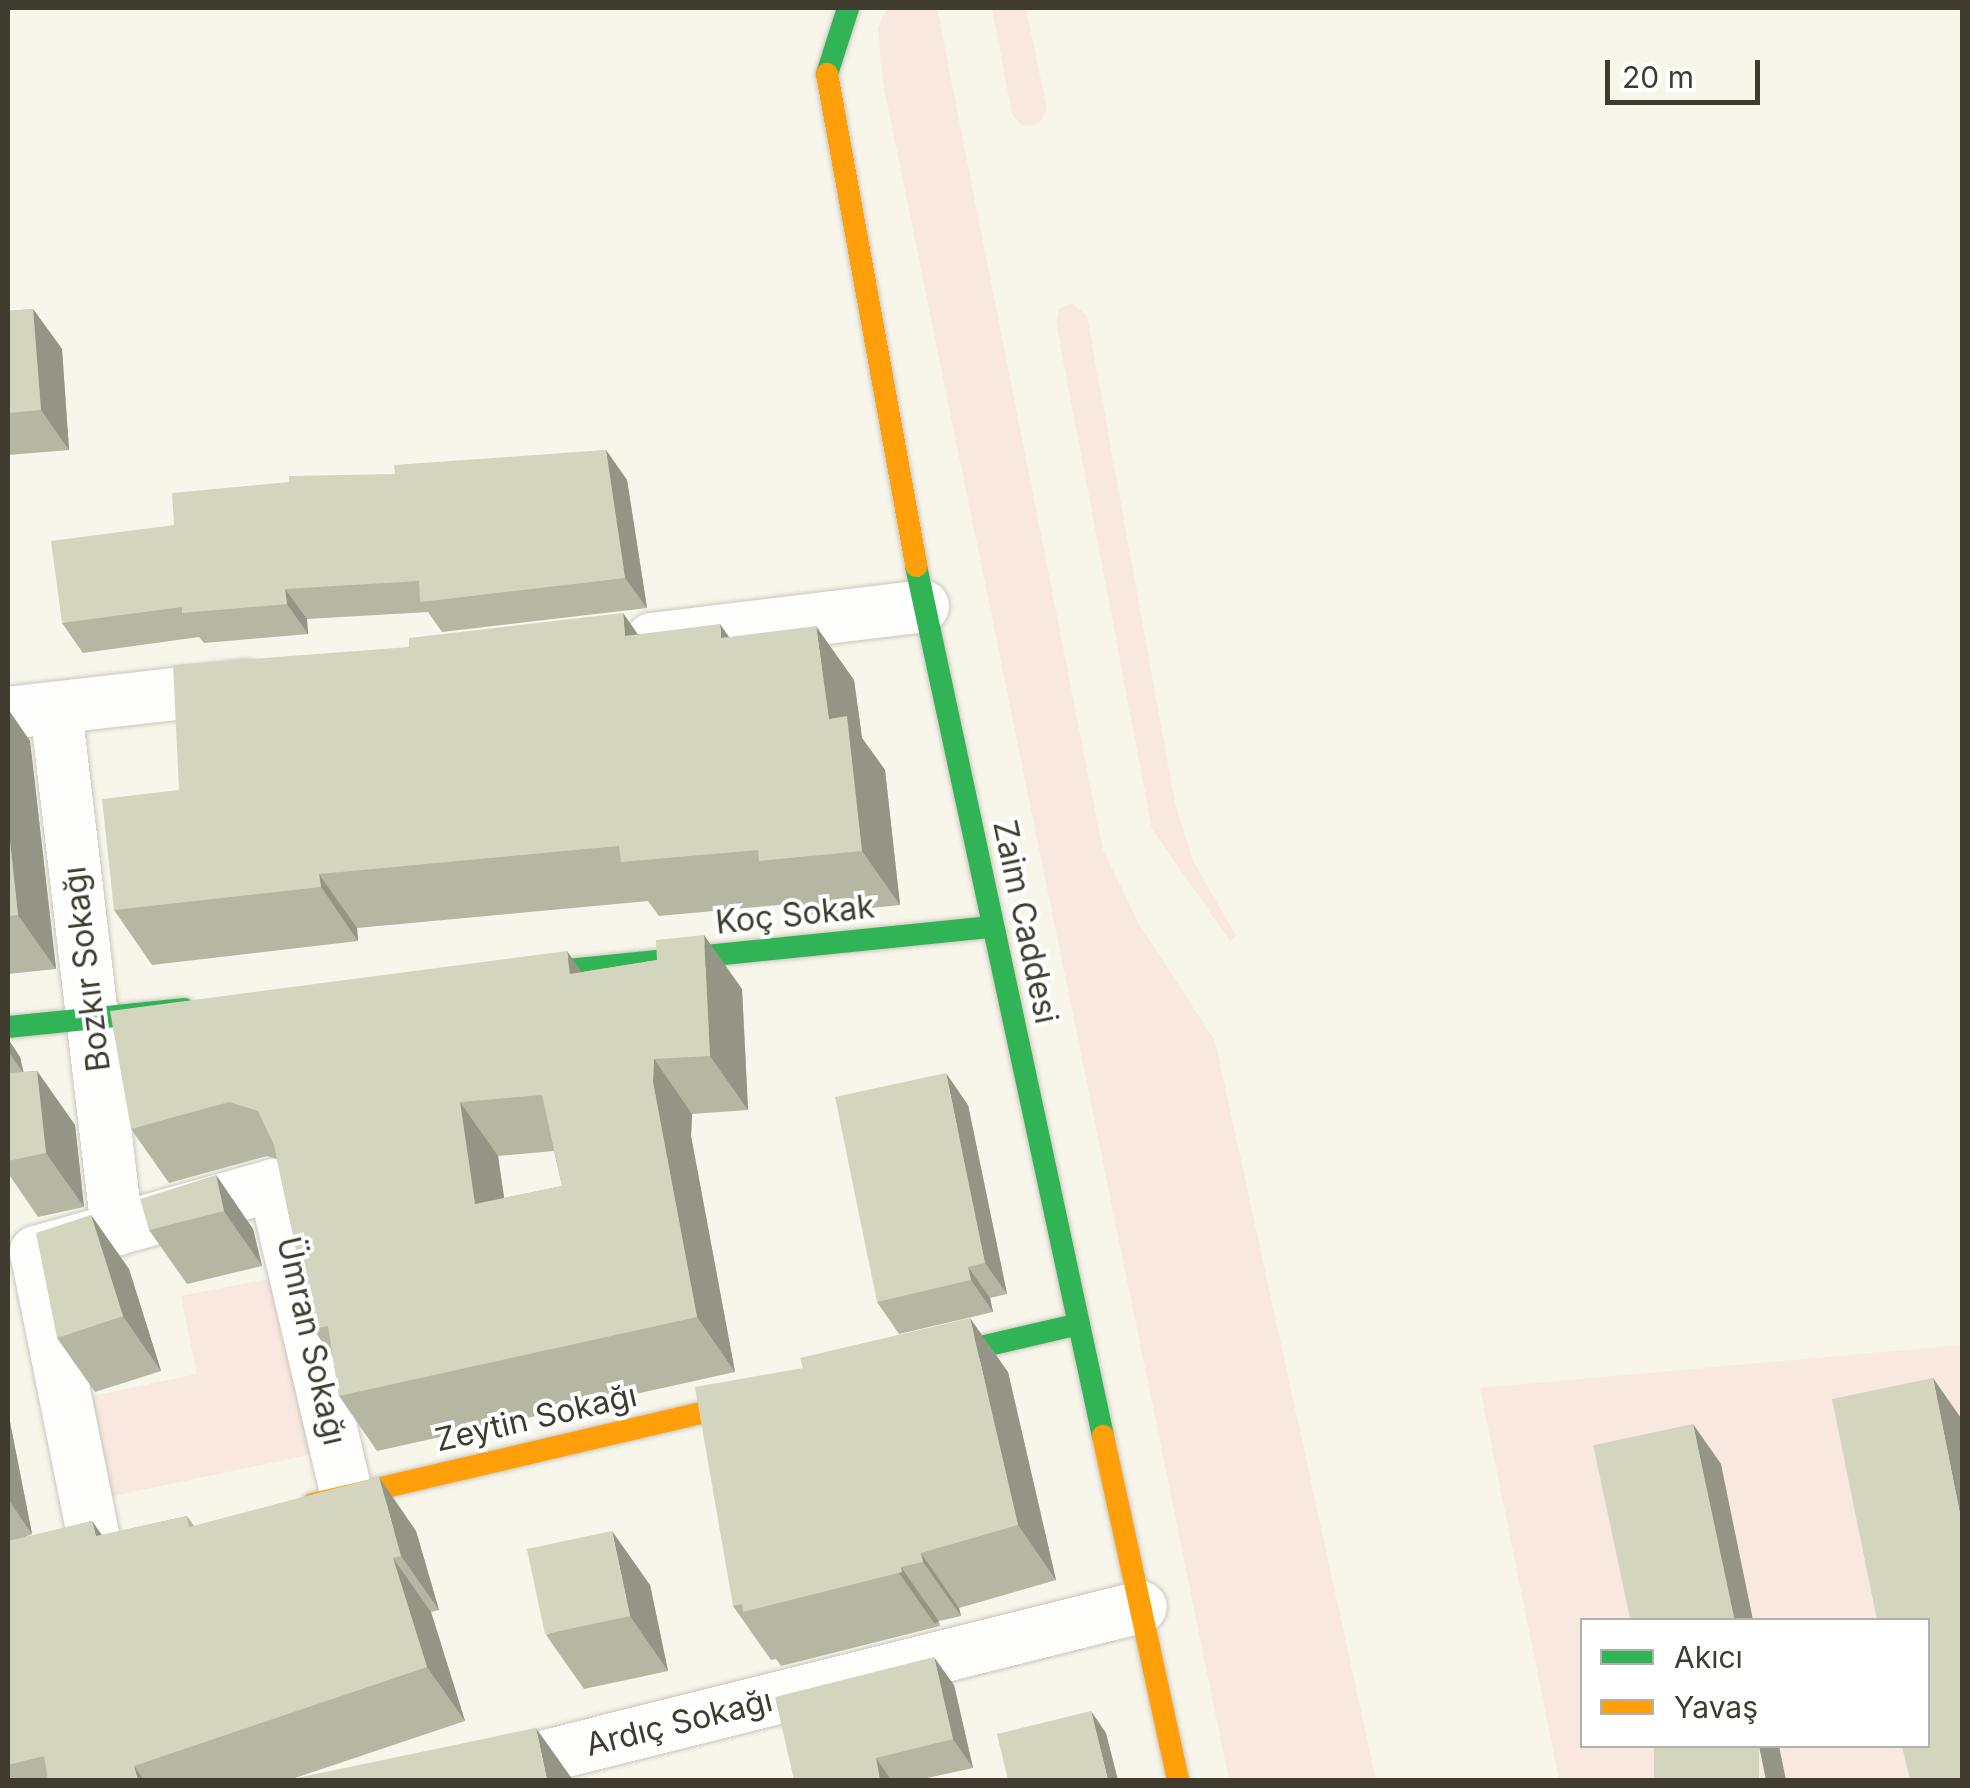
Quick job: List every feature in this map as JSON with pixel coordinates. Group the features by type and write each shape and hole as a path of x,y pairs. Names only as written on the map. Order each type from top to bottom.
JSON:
{"street":[{"path":"827,74 848,8"},
{"name":"Zaim Caddesi","path":"818,24 923,606 1178,1780"},
{"path":"608,644 923,606"},
{"path":"32,711 293,681"},
{"name":"Bozkır Sokağı","path":"32,711 94,1018 116,1229"},
{"name":"Koç Sokak","path":"485,979 993,927"},
{"path":"8,1027 211,1006"},
{"name":"Ümran Sokağı","path":"116,1229 274,1186 347,1496"},
{"path":"97,1554 36,1252 116,1229"},
{"path":"886,1369 1079,1324"},
{"name":"Zeytin Sokağı","path":"289,1509 790,1392"},
{"name":"Ardıç Sokağı","path":"450,1780 1141,1607"}],"shaded area":[{"path":"887,8 937,8 1103,850 1139,924 1215,1041 1376,1780 1229,1780 883,83 878,28"},
{"path":"992,8 1026,8 1047,110 1039,124 1022,126 1012,114"},
{"path":"1072,303 1087,316 1175,803 1193,861 1236,936 1230,941 1152,829 1056,322 1059,309"},
{"path":"282,1276 318,1453 108,1497 87,1397 197,1374 181,1296"},
{"path":"1962,1345 1962,1780 1559,1780 1480,1388"}],"building":[{"path":"33,309 41,410 8,413 8,311"},
{"path":"606,450 625,578 420,602 419,581 285,589 287,604 182,613 182,607 62,623 51,541 174,525 172,493 289,482 289,476 395,474 394,465"},
{"path":"623,613 625,636 720,624 721,638 816,626 829,719 847,716 862,851 759,861 758,850 621,862 619,846 319,874 321,887 114,910 102,799 179,790 173,665 409,647 409,638"},
{"path":"8,823 18,915 8,916"},
{"path":"704,935 710,1056 654,1059 653,1082 697,1317 339,1396 328,1326 313,1329 274,1145 258,1111 229,1102 131,1129 110,1011 567,951 570,974 657,960 656,940","holes":["542,1095 562,1186 475,1204 460,1102"]},
{"path":"37,1071 46,1153 8,1161 8,1073"},
{"path":"946,1073 985,1263 968,1267 971,1280 877,1302 835,1097"},
{"path":"216,1175 224,1211 149,1230 140,1199"},
{"path":"91,1215 123,1316 57,1338 36,1233"},
{"path":"970,1318 1018,1525 921,1553 923,1562 901,1567 902,1572 743,1612 742,1604 733,1606 695,1387 803,1368 800,1358"},
{"path":"1933,1378 1962,1524 1962,1780 1910,1780 1902,1748 1930,1748 1930,1618 1877,1618 1832,1399"},
{"path":"1693,1424 1734,1618 1630,1618 1593,1445"},
{"path":"379,1477 401,1556 393,1558 427,1667 134,1766 138,1780 48,1780 44,1756 8,1765 8,1541 92,1521 96,1536 187,1516 189,1527"},
{"path":"612,1531 630,1616 545,1634 527,1549"},
{"path":"934,1657 953,1739 876,1758 880,1780 794,1780 775,1697"},
{"path":"1091,1711 1108,1780 1008,1780 997,1734"},
{"path":"536,1728 547,1780 287,1780"},
{"path":"1654,1748 1759,1748 1759,1780 1654,1780"}],"traffic: fast":[{"path":"827,74 848,8"},
{"path":"916,566 1103,1436"},
{"path":"508,976 993,927"},
{"path":"8,1027 184,1009"},
{"path":"916,1362 1079,1324"}],"traffic: slow":[{"path":"827,74 916,566"},
{"path":"313,1504 769,1397"},
{"path":"1103,1436 1178,1780"}]}
